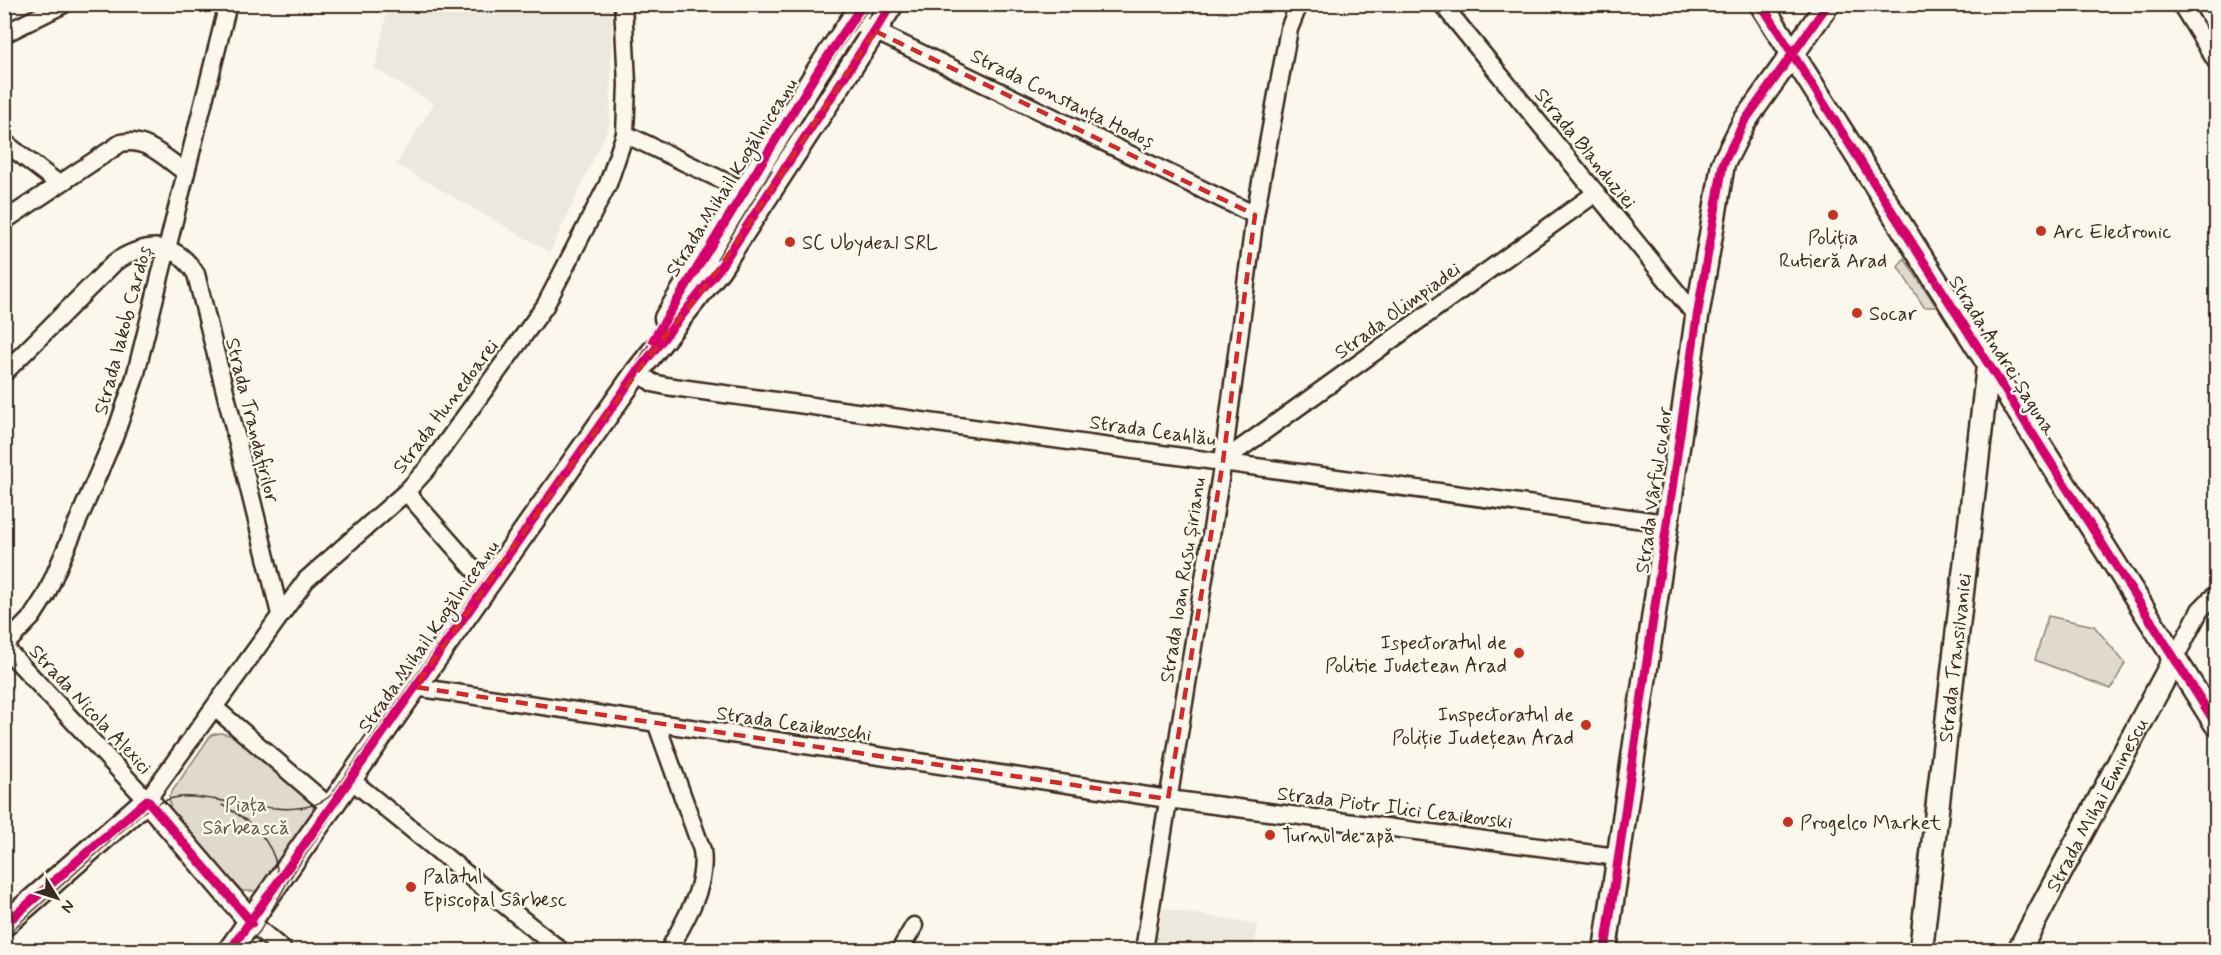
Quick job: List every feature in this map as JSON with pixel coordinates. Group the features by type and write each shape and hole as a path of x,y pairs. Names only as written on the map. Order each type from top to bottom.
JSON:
{"main road":[{"name":"Strada Mihail Kogălniceanu","path":"230,951 252,923 486,583 637,372 719,269 892,4"},
{"name":"Strada Andrei Șaguna","path":"1761,4 1988,366 2217,724"},
{"name":"Strada Vârful cu dor","path":"1605,951 1666,523 1723,164 1744,122 1828,4"},
{"name":"Strada Mihail Kogălniceanu","path":"637,372 682,290 858,12"},
{"name":"Strada Transilvaniei","path":"1922,951 1988,366"},
{"name":"Strada Mihai Eminescu","path":"2019,951 2175,658"},
{"path":"4,925 147,800 252,923"}],"street":[{"path":"4,34 64,4"},
{"name":"Strada Iakob Cardoș","path":"4,646 32,617 46,595 115,435 135,377 228,4"},
{"name":"Strada Hunedoarei","path":"147,800 306,579 406,492 461,425 545,306 608,184 625,134 627,84 623,4"},
{"name":"Strada Ioan Rusu Șirianu","path":"1144,951 1222,461 1255,215 1289,29 1299,4"},
{"name":"Strada Blanduziei","path":"1442,4 1697,317"},
{"path":"2181,4 2217,61"},
{"name":"Strada Constanța Hodoș","path":"858,12 875,31 1255,215"},
{"path":"625,134 745,191"},
{"path":"4,221 121,143 132,140 145,143 185,172"},
{"path":"4,142 59,184"},
{"name":"Strada Olimpiadei","path":"1222,461 1596,193"},
{"path":"4,373 115,262 133,251 152,247 167,249"},
{"name":"Strada Trandafirilor","path":"167,249 181,255 196,274 280,615"},
{"name":"Strada Ceahlău","path":"637,372 653,383 666,386 1666,523"},
{"path":"406,492 486,583"},
{"path":"2175,658 2200,610 2217,594"},
{"name":"Strada Nicola Alexici","path":"4,646 147,800"},
{"name":"Strada Ceaikovschi","path":"415,687 657,725 1168,799"},
{"path":"215,708 330,807"},
{"path":"657,725 702,850 704,868 702,883 669,951"},
{"path":"350,779 560,951"},
{"name":"Strada Piotr Ilici Ceaikovski","path":"1168,799 1617,857"},
{"path":"252,923 283,951"},
{"path":"900,951 914,926"}],"highlighted area":[{"path":"875,31 1255,215 1223,461 1168,799 415,687 637,372 719,269"}],"shaded area":[{"path":"388,5 612,5 610,124 550,252 396,164 434,104 375,69"},
{"path":"1163,908 1258,925 1253,950 1155,948"}],"green space":[{"path":"1904,258 1936,307 1924,307 1898,267"},
{"path":"2048,616 2094,626 2125,663 2111,689 2035,660"},
{"name":"Piața Sârbească","path":"221,733 233,736 306,795 314,809 262,891 242,891 171,812 169,796 211,735"}],"tram line":[{"path":"4,937 142,813 165,801 180,797 197,797 258,807 299,808 316,804 331,795 633,369 811,91 871,4"},
{"path":"799,126 828,81"},
{"path":"717,259 772,170"},
{"path":"244,950 260,931 288,881 354,782 634,384"},
{"path":"222,805 247,821 266,842 273,854 278,881 275,897"}],"cycle path":[{"path":"653,340 818,71 863,4"},
{"path":"230,950 637,372 719,269 892,4"},
{"path":"1761,4 2216,724"},
{"path":"1605,950 1697,317 1723,164 1744,122 1828,4"},
{"path":"4,925 147,800 252,923"}],"place":[{"name":"Poliția Rutieră Arad","path":"1833,215"},
{"name":"Arc Electronic","path":"2041,231"},
{"name":"SC Ubydeal SRL","path":"790,242"},
{"name":"Socar","path":"1857,313"},
{"name":"Ispectoratul de Politie Judetean Arad","path":"1519,653"},
{"name":"Inspectoratul de Poliție Județean Arad","path":"1586,725"},
{"name":"Progelco Market","path":"1788,822"},
{"name":"Turnul de apă","path":"1270,835"},
{"name":"Palatul Episcopal Sârbesc","path":"411,887"}]}
